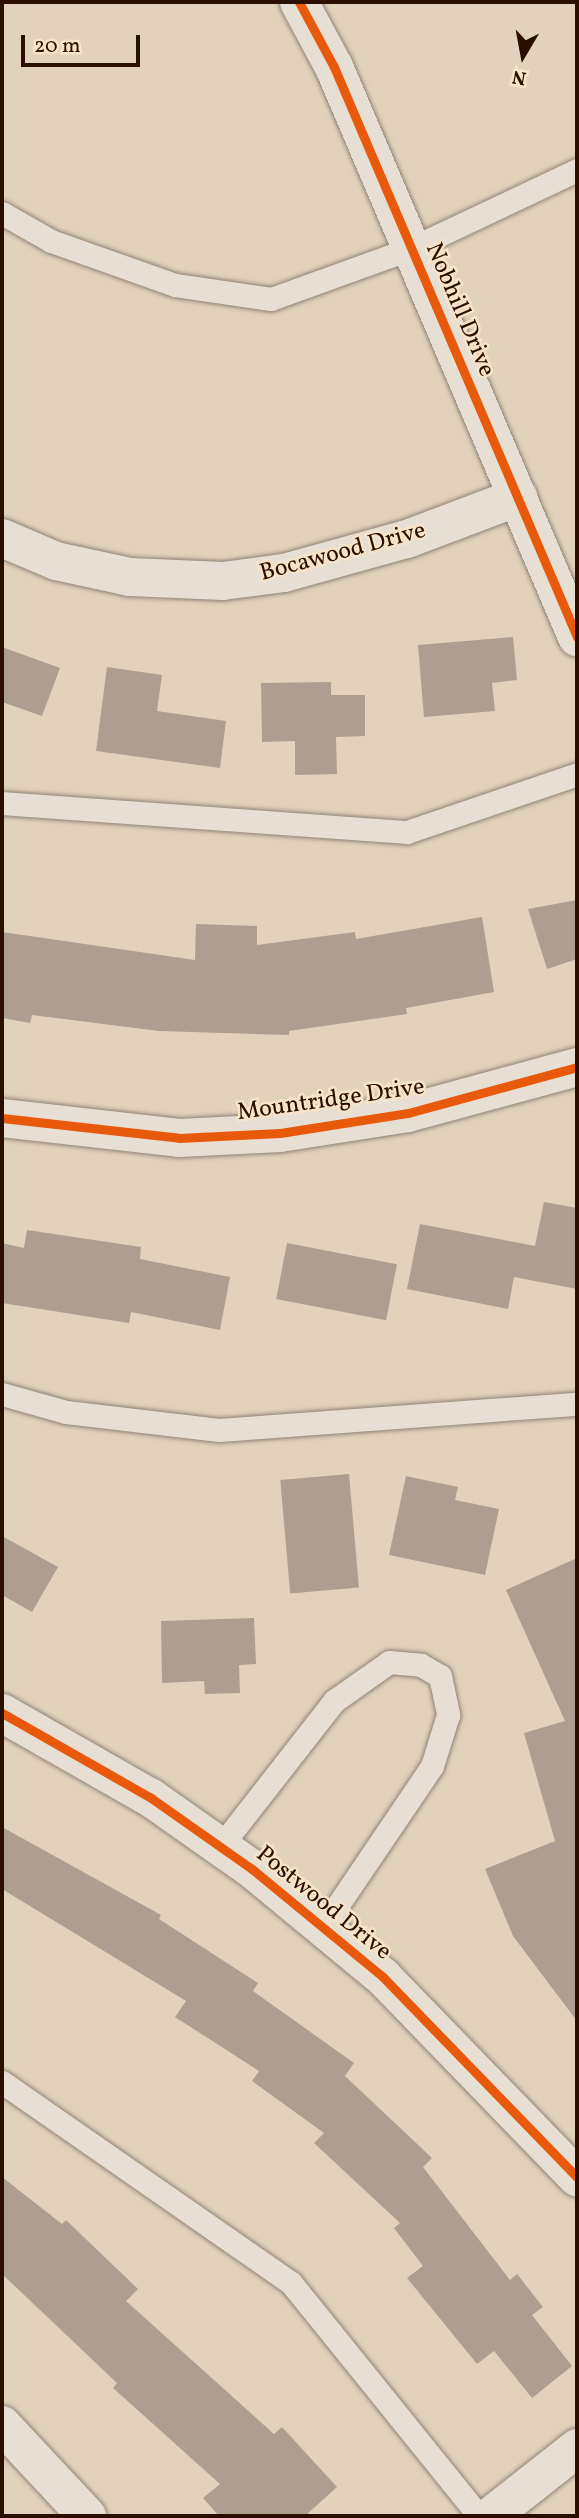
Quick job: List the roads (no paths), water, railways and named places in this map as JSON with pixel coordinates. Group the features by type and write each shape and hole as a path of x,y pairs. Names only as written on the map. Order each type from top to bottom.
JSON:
{"street":[{"name":"Nobhill Drive","path":"299,2 334,67 577,637"},
{"name":"Bocawood Drive","path":"2,538 56,561 130,577 223,581 284,573 407,539 519,497"},
{"name":"Mountridge Drive","path":"2,1118 179,1138 280,1133 408,1113 577,1067"},
{"name":"Postwood Drive","path":"2,1713 151,1798 220,1847 323,1927 383,1977 577,2178"},
{"path":"2,2425 87,2516"},
{"path":"491,2516 577,2448"}],"lane":[{"path":"2,212 51,241 175,285 271,299 412,248 577,170"},
{"path":"2,803 407,832 577,774"},
{"path":"2,1394 66,1412 219,1430 577,1405"},
{"path":"220,1847 334,1701 390,1662 421,1665 440,1676 448,1715 432,1766 323,1927"},
{"path":"2,2081 291,2283 479,2516"}]}
